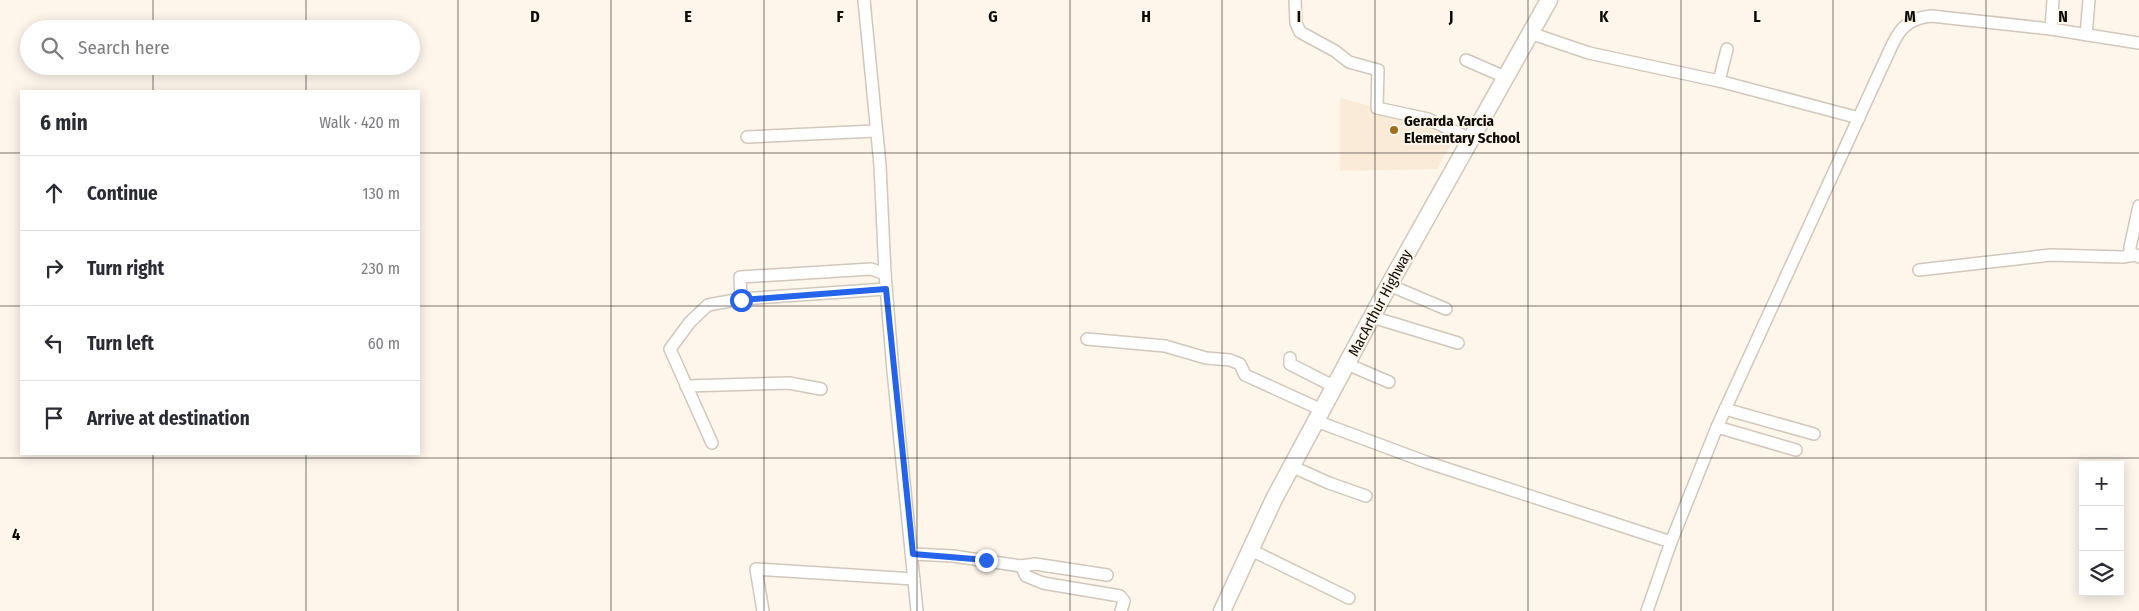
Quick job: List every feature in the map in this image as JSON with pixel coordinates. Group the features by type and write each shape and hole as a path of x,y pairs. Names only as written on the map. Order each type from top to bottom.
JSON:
{"highway":[{"name":"MacArthur Highway","path":"1222,611 1274,499 1293,467 1389,285 1549,0"}],"street":[{"path":"864,0 875,131 880,165 886,289 917,611"},
{"path":"1296,0 1296,23 1300,32 1335,51 1349,62 1378,70 1377,108 1428,120 1471,140"},
{"path":"2051,29 2053,0"},
{"path":"2086,34 2090,0"},
{"path":"1647,611 1671,542 1717,427 1859,118 1904,25 1915,18 1931,16 2051,29 2139,43"},
{"path":"1530,33 1589,53 1719,81 1859,118"},
{"path":"1719,81 1727,49"},
{"path":"1466,60 1505,78"},
{"path":"746,137 875,131"},
{"path":"1919,270 2051,255 2136,256 2130,247 2139,206"},
{"path":"741,300 740,277 872,269 885,274"},
{"path":"1389,285 1446,309"},
{"path":"712,443 670,349 690,322 708,305 741,300 886,289"},
{"path":"1372,317 1458,343"},
{"path":"1087,339 1165,346 1206,358 1236,361 1245,375 1319,416 1426,462 1671,542"},
{"path":"1290,358 1290,364 1335,387"},
{"path":"1347,364 1389,382"},
{"path":"686,386 789,383 821,388"},
{"path":"1725,409 1814,434"},
{"path":"1717,427 1796,450"},
{"path":"1293,467 1329,483 1366,496"},
{"path":"1251,550 1349,598"},
{"path":"913,554 953,556 1021,566 1035,564 1107,575"},
{"path":"1021,566 1026,576 1043,583 1120,596 1124,601 1121,611"},
{"path":"763,611 756,569 914,579"}],"shaded area":[{"name":"Gerarda Yarcia Elementary School","path":"1340,98 1441,125 1456,135 1437,169 1340,171"}],"place":[{"name":"Gerarda Yarcia Elementary School","path":"1394,130"}],"route":[{"path":"741,300 886,289 913,554 986,560"}]}
